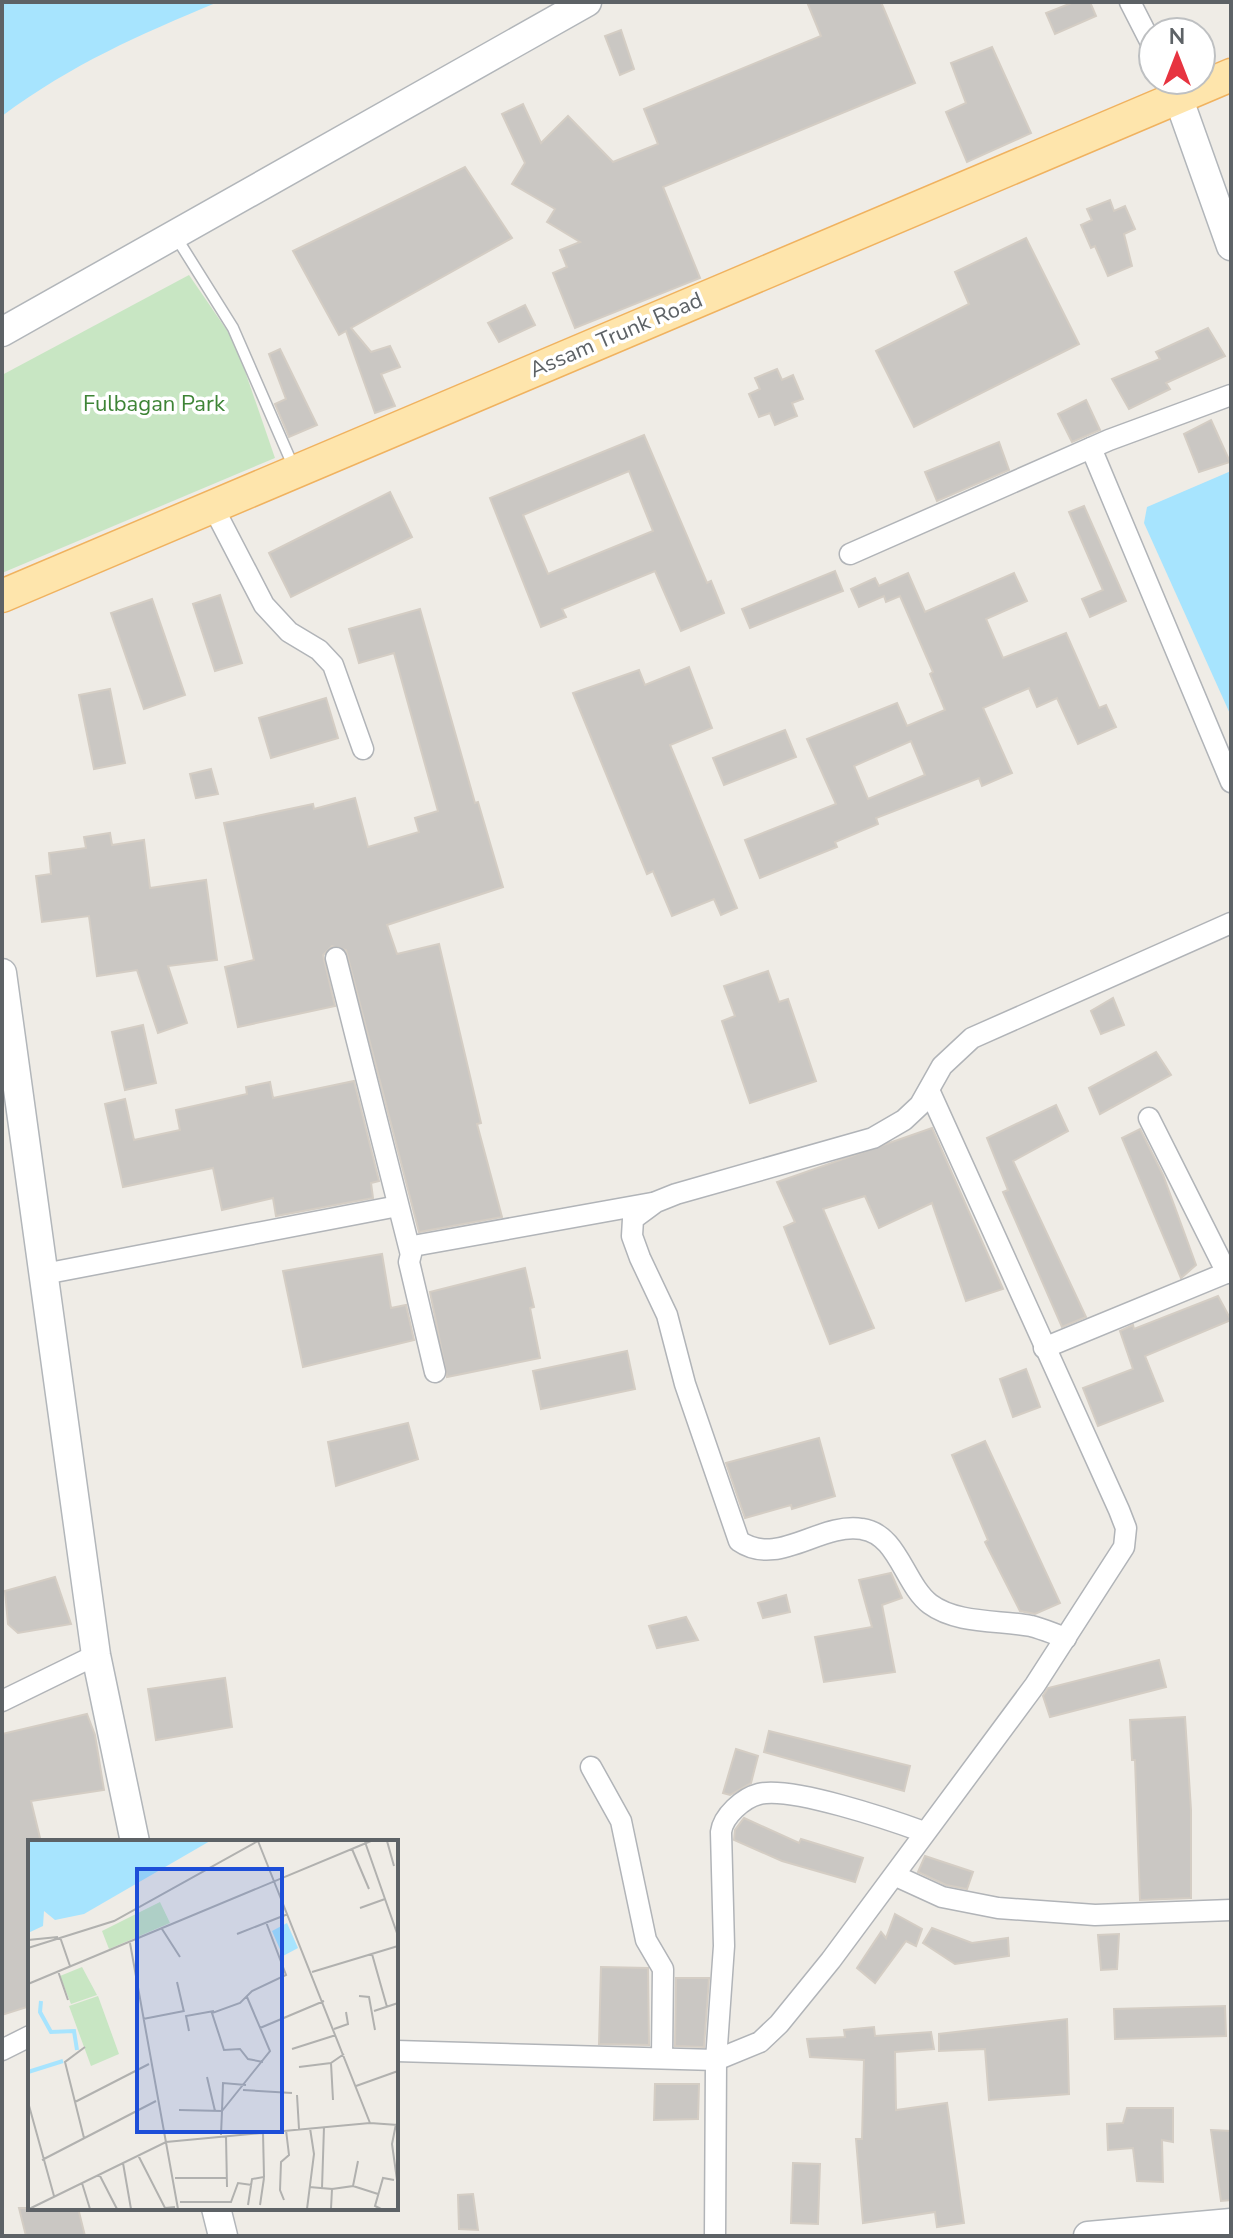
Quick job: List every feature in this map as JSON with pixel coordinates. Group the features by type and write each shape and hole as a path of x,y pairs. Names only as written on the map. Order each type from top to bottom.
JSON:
{"main road":[{"path":"2,332 587,2"},
{"name":"Assam Trunk Road","path":"2,596 1158,96"},
{"path":"1177,96 1231,246"},
{"path":"2,973 96,1655 135,1840"},
{"path":"216,2210 223,2236"},
{"path":"1088,2236 1231,2223"}],"street":[{"path":"850,554 1091,448 1231,395"},
{"path":"1091,448 1231,782"},
{"path":"212,505 264,605 289,632 319,650 333,665 363,749"},
{"path":"410,1251 419,1244 656,1202 873,1138 904,1120 929,1090 942,1066 972,1038 1231,923"},
{"path":"336,958 410,1251 409,1262 435,1372"},
{"path":"398,2051 716,2060 760,2042 779,2024 896,1876 924,1832 1035,1685 1118,1561 1124,1547 1126,1528 929,1090"},
{"path":"1044,1348 1229,1272 1149,1118"},
{"path":"656,1202 633,1219 632,1236 667,1315 685,1384 739,1541 751,1549 768,1550 850,1528 874,1532 893,1552 926,1601 941,1611 1035,1627 1066,1638"},
{"path":"44,1274 398,1206"},
{"path":"2,1701 96,1655"},
{"path":"591,1767 621,1821 646,1940 663,1969 662,2058"},
{"path":"715,2236 716,2060 724,1946 721,1832 725,1817 754,1796 769,1794 847,1806 924,1832"},
{"path":"896,1876 942,1897 998,1908 1095,1915 1231,1910"},
{"path":"2,2050 28,2037"}],"lane":[{"path":"175,236 233,328 295,470"}],"green space":[{"name":"Fulbagan Park","path":"189,275 235,342 275,458 2,573 2,375"}],"water":[{"path":"2,2 218,2 107,52 2,116"},
{"path":"1231,471 1231,716 1144,523 1147,507"}],"building":[{"path":"807,2 881,2 915,83 663,187 700,278 575,328 553,273 567,267 560,250 580,242 547,222 555,209 512,184 525,163 502,114 523,104 541,143 568,116 613,162 658,144 644,109 821,36"},
{"path":"1074,2 1090,2 1096,16 1055,34 1046,13"},
{"path":"621,30 634,69 620,75 605,36"},
{"path":"992,47 1031,133 967,162 946,112 966,103 951,63"},
{"path":"465,167 512,238 351,328 371,352 390,346 400,367 381,374 395,406 375,413 346,331 339,335 293,251"},
{"path":"1110,200 1114,211 1125,206 1135,229 1124,234 1132,266 1108,276 1095,246 1091,248 1081,225 1092,220 1087,209"},
{"path":"1026,238 1079,344 914,427 876,351 969,304 955,272"},
{"path":"525,305 535,325 499,342 488,323"},
{"path":"1208,328 1225,356 1166,383 1170,389 1129,409 1112,379 1160,359 1156,352"},
{"path":"280,349 317,425 289,437 275,404 286,399 269,354"},
{"path":"777,369 782,380 793,375 803,399 792,403 797,416 775,425 770,413 759,417 749,394 760,389 755,378"},
{"path":"1086,400 1100,430 1072,442 1058,414"},
{"path":"1211,420 1230,462 1199,472 1184,434"},
{"path":"644,435 707,583 711,581 724,613 681,631 655,571 562,609 566,617 541,627 490,498","holes":["629,471 653,531 548,574 523,515"]},
{"path":"999,442 1009,470 937,501 925,472"},
{"path":"390,492 412,537 291,597 269,553"},
{"path":"1084,506 1126,601 1090,617 1082,599 1103,590 1069,512"},
{"path":"835,571 843,591 750,628 742,609"},
{"path":"908,573 925,612 1014,573 1027,601 986,619 1003,658 1066,633 1099,708 1106,705 1116,727 1078,744 1057,698 1037,707 1029,688 983,708 1012,773 982,786 979,778 876,818 878,824 835,842 837,847 760,878 745,840 836,804 807,739 897,703 907,726 945,710 930,674 933,672 900,596 886,602 884,596 859,607 851,589 875,578 879,586","holes":["911,741 925,775 868,799 854,766"]},
{"path":"220,595 242,663 215,671 193,604"},
{"path":"152,599 185,695 144,709 111,613"},
{"path":"420,609 475,803 478,802 503,887 387,925 397,954 439,944 481,1123 477,1124 502,1217 419,1232 346,950 332,946 323,955 335,1006 238,1027 225,967 254,960 224,823 313,804 314,809 355,798 368,847 419,832 415,818 438,811 394,653 359,663 349,629"},
{"path":"689,667 712,728 670,745 737,908 721,915 714,899 672,916 653,871 647,874 573,693 639,670 645,685"},
{"path":"110,689 125,763 94,769 79,695"},
{"path":"326,698 338,738 271,758 259,718"},
{"path":"785,730 796,757 724,785 713,758"},
{"path":"211,769 218,794 196,798 190,774"},
{"path":"110,833 112,845 144,840 150,888 206,880 217,960 168,966 187,1023 158,1033 137,970 97,976 89,916 42,922 36,876 51,874 49,853 86,848 84,837"},
{"path":"768,971 779,1002 788,999 816,1081 750,1103 722,1021 735,1016 724,986"},
{"path":"1113,998 1124,1025 1101,1034 1091,1011"},
{"path":"143,1025 156,1083 125,1090 112,1032"},
{"path":"1156,1052 1171,1075 1100,1114 1089,1088"},
{"path":"354,1081 379,1181 371,1183 373,1198 276,1216 273,1198 222,1210 213,1168 123,1187 105,1104 125,1099 134,1140 180,1130 176,1110 247,1094 246,1087 270,1082 273,1098"},
{"path":"1056,1105 1068,1131 1013,1161 1086,1317 1062,1327 1003,1192 1008,1190 987,1138"},
{"path":"932,1128 1003,1289 966,1301 932,1203 879,1228 865,1196 823,1209 874,1328 830,1344 784,1227 795,1222 777,1182"},
{"path":"1140,1129 1163,1175 1196,1265 1181,1278 1122,1138"},
{"path":"382,1254 391,1308 406,1305 414,1340 303,1367 283,1271"},
{"path":"525,1268 534,1307 530,1308 540,1358 447,1377 430,1292"},
{"path":"1218,1296 1231,1320 1145,1356 1163,1401 1098,1426 1083,1388 1133,1369 1120,1331 1133,1325 1134,1329"},
{"path":"627,1351 635,1389 541,1409 533,1371"},
{"path":"1026,1369 1040,1407 1013,1417 1000,1379"},
{"path":"408,1423 418,1459 336,1486 328,1442"},
{"path":"819,1438 835,1496 792,1509 791,1505 745,1518 726,1463"},
{"path":"985,1441 1060,1603 1035,1614 1020,1611 985,1542 988,1540 952,1455"},
{"path":"891,1573 902,1598 882,1605 895,1672 824,1682 815,1637 872,1627 859,1580"},
{"path":"55,1577 71,1624 18,1633 8,1624 5,1591"},
{"path":"786,1595 790,1612 763,1618 758,1603"},
{"path":"686,1617 698,1640 657,1648 649,1626"},
{"path":"1159,1660 1166,1687 1050,1717 1043,1696 1048,1688"},
{"path":"225,1678 232,1727 156,1740 148,1689"},
{"path":"87,1714 95,1735 104,1790 31,1801 41,1840 28,1840 28,2007 2,2015 2,1734"},
{"path":"1185,1717 1191,1810 1191,1898 1140,1900 1135,1760 1132,1760 1130,1720"},
{"path":"769,1731 910,1766 904,1791 764,1752"},
{"path":"736,1749 758,1756 751,1783 730,1795 723,1793"},
{"path":"744,1818 799,1843 801,1839 863,1858 855,1882 782,1861 734,1840 735,1830"},
{"path":"925,1856 973,1872 967,1889 946,1885 918,1872"},
{"path":"895,1914 922,1929 916,1946 906,1941 875,1983 857,1968 881,1932 886,1938"},
{"path":"932,1928 972,1943 1008,1938 1009,1956 955,1964 923,1943"},
{"path":"1119,1934 1117,1969 1101,1970 1098,1935"},
{"path":"601,1967 648,1968 649,2045 599,2044"},
{"path":"676,1978 709,1978 704,2047 675,2046"},
{"path":"1225,2006 1226,2036 1115,2039 1114,2009"},
{"path":"1067,2019 1069,2094 989,2100 985,2049 939,2051 939,2034"},
{"path":"874,2027 875,2036 931,2032 934,2049 895,2052 896,2110 947,2103 964,2223 937,2227 935,2212 863,2223 856,2139 862,2139 864,2060 810,2057 807,2039 845,2037 844,2030"},
{"path":"655,2084 699,2084 698,2119 654,2120"},
{"path":"1127,2108 1173,2108 1173,2142 1162,2140 1163,2182 1137,2181 1133,2148 1108,2150 1107,2124 1123,2123"},
{"path":"1211,2130 1231,2131 1231,2200 1221,2201"},
{"path":"793,2163 820,2164 818,2224 791,2223"},
{"path":"473,2194 478,2230 459,2229 458,2195"},
{"path":"19,2208 78,2210 85,2236 26,2236"}]}
